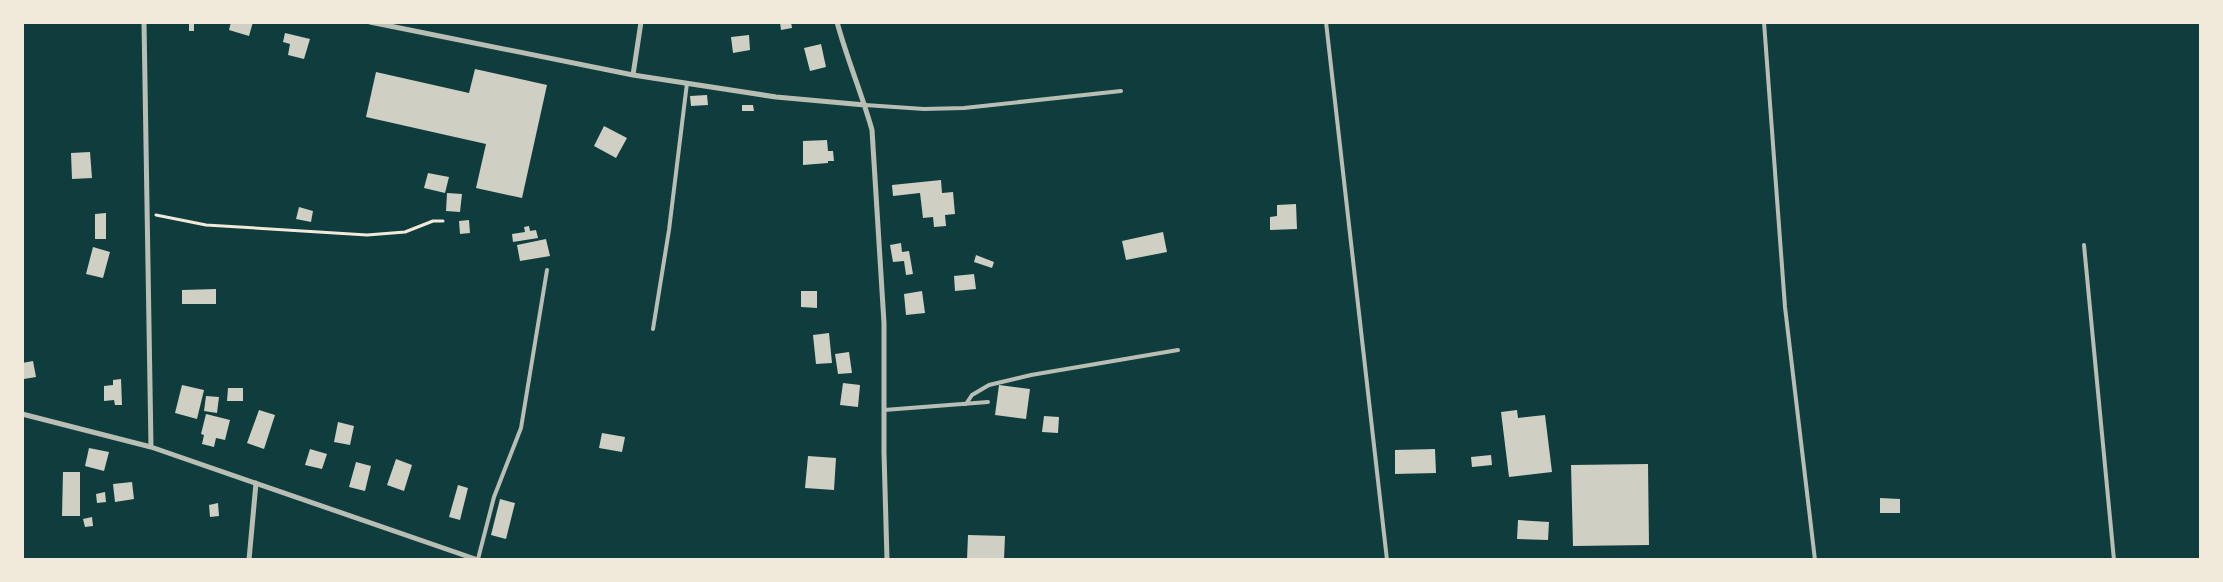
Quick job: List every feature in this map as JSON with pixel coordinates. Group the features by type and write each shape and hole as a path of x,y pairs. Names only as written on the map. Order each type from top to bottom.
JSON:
{"street":[{"path":"144,22 151,447"},
{"path":"370,22 633,75 776,97 865,104"},
{"path":"633,75 641,22"},
{"path":"837,22 848,63 865,104 872,130 884,323 887,560"},
{"path":"22,414 151,447 478,559"},
{"path":"249,560 256,483"}],"lane":[{"path":"1326,22 1387,560"},
{"path":"1764,22 1785,307 1815,560"},
{"path":"653,329 668,238 687,83"},
{"path":"865,104 924,109 964,108 1120,91"},
{"path":"2084,245 2114,560"},
{"path":"478,559 494,497 521,428 547,270"},
{"path":"966,404 972,396 989,385 1032,374 1178,350"},
{"path":"884,410 988,402"}],"path":[{"path":"148,214 206,225 367,235 405,232 433,221 443,221"}],"building":[{"path":"189,22 194,22 194,31 189,31"},
{"path":"231,22 253,22 249,36 229,30"},
{"path":"780,22 791,22 792,28 781,30"},
{"path":"285,33 310,39 304,59 288,55 290,44 283,42"},
{"path":"749,35 750,50 733,53 731,37"},
{"path":"821,44 826,67 810,71 804,48"},
{"path":"475,69 547,85 522,198 476,188 486,144 366,117 376,72 469,93"},
{"path":"707,95 708,105 691,106 690,96"},
{"path":"742,105 753,105 754,111 742,111"},
{"path":"604,126 627,138 616,158 594,146"},
{"path":"827,140 828,151 833,151 834,161 803,165 803,141"},
{"path":"90,152 92,178 72,179 71,153"},
{"path":"428,173 449,177 445,193 424,188"},
{"path":"941,180 942,193 953,192 955,214 945,215 946,226 934,227 933,217 923,218 920,193 893,196 892,185"},
{"path":"447,193 462,194 460,212 446,211"},
{"path":"1296,204 1297,229 1270,230 1270,217 1277,216 1277,205"},
{"path":"299,207 313,211 311,222 296,219"},
{"path":"106,213 106,239 95,239 95,214"},
{"path":"469,220 470,233 460,234 459,221"},
{"path":"529,226 530,231 536,230 538,238 513,242 512,234 525,232 524,227"},
{"path":"1163,232 1167,252 1126,260 1122,241"},
{"path":"546,239 550,256 520,261 517,245"},
{"path":"901,243 902,252 909,251 913,274 906,275 904,261 893,262 890,245"},
{"path":"93,247 110,252 103,278 86,274"},
{"path":"976,255 994,262 992,268 974,262"},
{"path":"974,274 976,289 955,291 954,276"},
{"path":"216,289 216,304 182,304 182,290"},
{"path":"801,291 817,291 817,308 801,307"},
{"path":"922,291 925,313 906,315 904,294"},
{"path":"829,333 832,363 816,364 813,335"},
{"path":"849,352 852,373 838,374 835,354"},
{"path":"33,361 36,377 24,379 22,363"},
{"path":"121,379 122,405 115,405 114,400 104,401 104,386 113,385 113,380"},
{"path":"843,383 860,385 858,407 840,405"},
{"path":"182,385 204,390 197,419 175,413"},
{"path":"999,385 1030,389 1026,419 995,415"},
{"path":"228,388 243,388 243,401 227,401"},
{"path":"206,396 219,397 217,413 204,411"},
{"path":"259,410 275,415 264,449 247,443"},
{"path":"1517,410 1518,418 1545,415 1552,472 1509,477 1501,412"},
{"path":"206,414 230,420 225,440 216,438 214,447 202,444 204,435 201,434"},
{"path":"1044,416 1059,417 1058,433 1042,432"},
{"path":"338,422 354,426 350,445 334,442"},
{"path":"602,433 625,437 622,452 599,448"},
{"path":"89,448 109,452 104,471 85,466"},
{"path":"310,449 327,454 322,469 305,465"},
{"path":"1435,449 1436,473 1395,474 1395,450"},
{"path":"1491,455 1492,465 1472,467 1471,457"},
{"path":"808,456 836,458 834,490 805,488"},
{"path":"396,459 412,465 404,491 387,485"},
{"path":"356,462 371,466 365,491 349,487"},
{"path":"1648,464 1649,545 1573,546 1571,465"},
{"path":"63,472 80,472 80,516 62,516"},
{"path":"132,482 134,499 115,502 113,484"},
{"path":"458,485 468,488 460,520 449,517"},
{"path":"105,492 106,502 97,503 96,494"},
{"path":"1880,498 1900,499 1900,513 1880,513"},
{"path":"500,499 515,503 506,539 491,535"},
{"path":"218,503 219,516 210,517 209,505"},
{"path":"92,517 93,526 85,527 83,519"},
{"path":"1518,520 1549,522 1548,540 1517,539"},
{"path":"968,535 1005,536 1004,560 967,560"}]}
